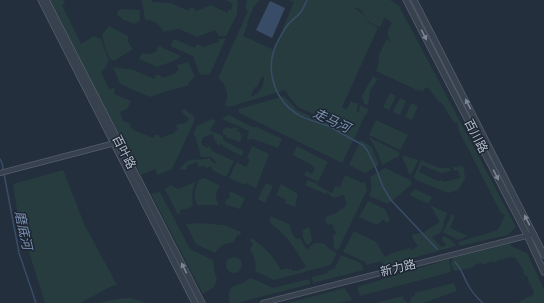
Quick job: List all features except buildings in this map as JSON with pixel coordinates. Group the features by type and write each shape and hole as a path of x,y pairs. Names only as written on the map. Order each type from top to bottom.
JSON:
{"street":[{"name":"百叶路","path":"41,0 202,303"},
{"name":"百叶路","path":"46,0 195,303"},
{"name":"百川路","path":"406,0 527,235 544,272"},
{"name":"百川路","path":"414,0 544,255"},
{"path":"0,173 116,142"},
{"name":"新力路","path":"262,303 534,234"}],"green space":[{"path":"49,0 64,0 65,3 62,5 81,44 94,36 101,39 109,61 101,72 109,89 113,88 115,90 114,94 131,101 127,109 120,112 123,121 131,124 130,127 153,138 155,135 159,135 160,138 175,133 174,132 178,130 176,125 186,123 189,119 181,111 185,109 194,117 194,122 172,169 158,175 155,169 141,175"},
{"path":"141,0 171,3 189,11 190,8 194,8 196,11 211,5 227,13 229,9 231,10 233,4 226,0 238,0 237,14 226,36 219,36 215,30 197,37 179,29 163,32 156,23 145,20"},
{"path":"247,0 261,0 254,6 243,36 274,50 294,2 288,0 390,0 399,6 516,227 508,235 460,246 458,242 498,230 505,215 501,213 459,131 457,122 454,123 442,103 438,101 428,87 424,89 423,92 420,90 419,91 376,71 379,61 378,57 387,38 389,42 390,40 388,32 392,23 385,17 380,27 372,24 360,10 354,7 364,15 369,23 378,28 342,107 347,109 351,101 358,103 357,112 359,112 360,105 368,109 367,114 365,115 342,163 239,113 239,109 284,96 297,110 327,123 327,119 299,108 285,90 229,107 225,105 227,93 225,87 218,78 248,11 245,8","holes":["262,76 264,77 260,90 250,97"]},
{"path":"121,9 140,10 140,21 134,24 122,19 117,15 118,11"},
{"path":"109,26 128,36 128,42 133,49 114,61 110,59 102,35"},
{"path":"226,38 210,74 200,75 193,56 170,46 174,39 195,48 196,45 200,45 202,47 219,42 218,39"},
{"path":"159,46 181,56 174,61 157,67 139,59 142,53 153,53 157,51 156,49"},
{"path":"188,62 195,77 187,86 150,97 120,84 113,67 134,70 154,79 156,75 160,75 162,78 176,73 175,71 179,71 177,65"},
{"path":"373,76 378,79 370,91 368,105 364,104 362,96"},
{"path":"390,93 396,96 389,110 383,107"},
{"path":"400,98 406,101 400,115 393,112"},
{"path":"411,103 418,106 412,120 405,117"},
{"path":"229,115 252,127 257,127 282,139 278,148 253,139 247,140 249,131 222,119"},
{"path":"212,119 216,121 210,130 211,131 223,136 223,139 226,142 244,151 242,156 221,144 220,146 217,144 212,134 202,138 203,140 201,141 203,146 206,148 210,146 212,151 234,161 226,177 212,170 209,166 208,168 203,166 199,167 197,162 187,166 187,169 185,170 180,169 190,160 209,158 215,164 216,162 211,157 201,157 196,138 193,134 197,126"},
{"path":"376,120 408,135 400,150 369,135"},
{"path":"227,127 239,129 236,131 240,132 242,137 240,142 223,135 222,131"},
{"path":"368,137 399,152 399,156 382,165 373,143"},
{"path":"361,140 372,147 379,165 365,173 349,165"},
{"path":"252,146 269,154 256,188 246,183 245,185 229,178 237,162 246,167 250,160 247,158"},
{"path":"297,146 328,162 318,182 304,175 306,171 312,174 315,168 293,155"},
{"path":"403,156 418,160 411,175 409,174 405,162 403,161"},
{"path":"421,160 439,168 450,168 451,171 441,173 422,165 419,172 438,181 442,180 443,182 460,178 458,170 454,171 453,167 462,166 464,168 465,179 458,190 448,193 416,180 414,177"},
{"path":"385,168 410,180 412,184 388,204 369,196 371,191 370,177"},
{"path":"63,170 85,226 117,285 112,286 80,303 45,303 18,217 13,184"},
{"path":"345,175 362,183 365,182 367,190 338,250 334,248 333,235 336,234 332,224 327,225 325,217 335,214 346,207 345,205 347,204 344,195 334,198 327,192 326,194 305,185 308,180 318,184 317,185 332,193 335,186 340,187"},
{"path":"204,178 220,186 216,195 218,205 197,205 195,199 196,186 199,180"},
{"path":"195,182 192,194 193,206 180,210 180,214 178,215 165,189 171,185 178,189"},
{"path":"266,183 273,186 265,203 258,199"},
{"path":"281,184 298,194 295,207 285,203 286,200 276,195"},
{"path":"415,189 432,197 429,203 409,195"},
{"path":"229,191 245,198 240,209 226,205 225,200 230,198"},
{"path":"160,192 190,249 213,260 217,280 214,287 203,294 151,194"},
{"path":"368,201 385,209 390,220 388,223 383,220 377,225 359,217"},
{"path":"430,205 447,213 443,224 444,226 440,233 432,237 441,247 445,246 446,244 442,240 443,236 452,240 456,246 384,266 382,261 366,265 365,262 343,252 354,231 376,242 385,257 392,253 409,248 411,250 418,246 412,237 413,234 422,233 440,222"},
{"path":"452,214 454,215 454,218 450,228 468,236 458,240 443,232"},
{"path":"271,216 289,224 296,239 300,238 306,249 316,243 320,243 325,244 328,248 337,253 331,265 274,280 255,271 255,259 250,249 253,243 250,241 251,238 268,252 281,270 287,268 288,270 291,268 292,271 297,271 306,267 290,242 275,226 269,222"},
{"path":"199,223 224,225 241,232 240,235 237,235 234,242 223,245 215,253 196,244 186,224"},
{"path":"309,227 312,241 308,245 304,240 303,230"},
{"path":"511,243 511,246 527,253 544,289 544,302 519,303 534,294 534,291 528,282 529,280 527,276 525,276 524,271 515,258 508,257 494,263 492,261 483,265 478,263 471,268 455,271 453,270 451,263 453,258"},
{"path":"341,255 361,263 364,270 313,283 312,277 328,273 328,271 335,268"},
{"path":"234,257 240,259 242,265 240,271 234,273 228,271 226,265 228,259"},
{"path":"449,259 451,272 360,296 357,287"},
{"path":"251,278 273,288 309,279 310,284 237,303 230,303 230,289"},
{"path":"454,283 457,291 423,303 411,303 410,301 411,297 415,296 414,293"},
{"path":"345,288 352,300 339,303 287,303"},
{"path":"403,296 403,299 408,303 375,303"},
{"path":"131,298 146,303 97,303 118,299"}],"water":[{"path":"270,1 285,8 272,38 256,30"}],"waterway":[{"name":"走马河","path":"307,0 301,12 285,28 274,50 271,68 272,77 278,94 283,102 297,114 328,126 363,145 367,150 383,187 391,200 437,249"},
{"name":"磨底河","path":"0,159 19,253 36,303"},
{"name":"走马河","path":"455,262 471,290 483,303"}]}
